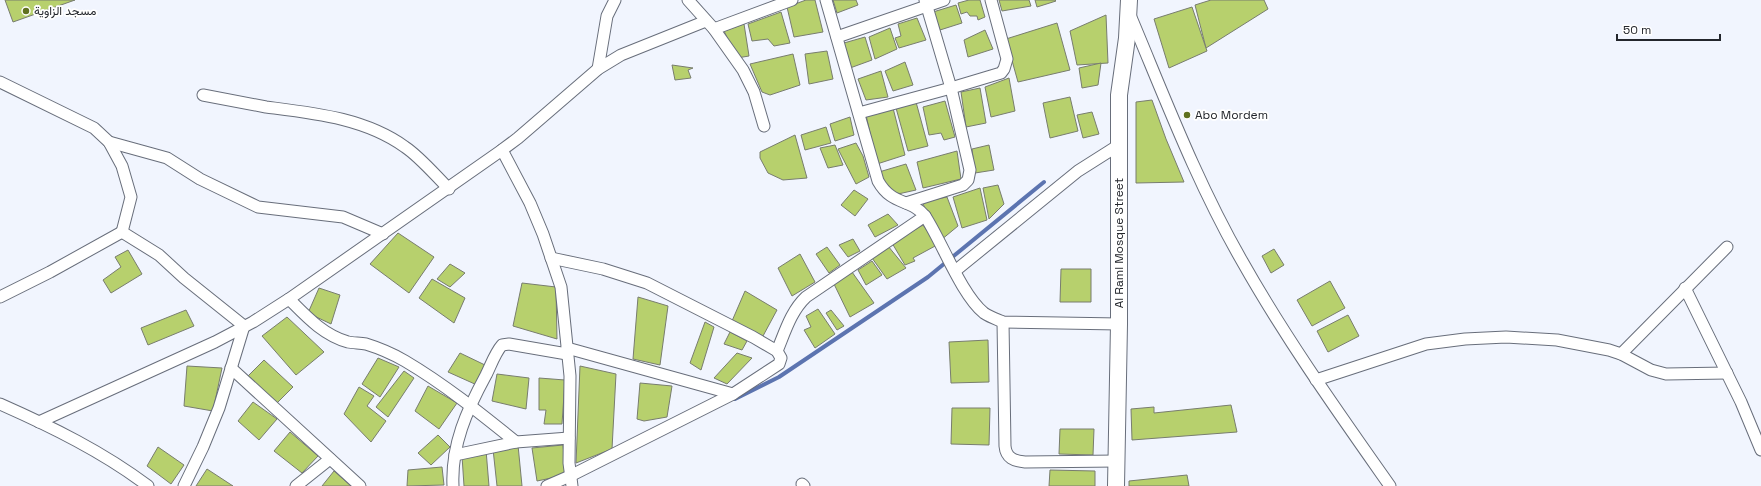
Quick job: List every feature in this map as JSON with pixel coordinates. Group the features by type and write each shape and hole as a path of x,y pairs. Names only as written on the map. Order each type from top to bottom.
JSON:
{"street":[{"path":"598,69 607,16 615,0"},
{"path":"688,0 714,30 743,70 754,92 764,126"},
{"path":"714,30 792,0"},
{"path":"826,0 878,181 889,195 898,201 917,208 925,216 966,290 983,312 991,318 1003,322 1119,324"},
{"path":"837,37 926,3 944,0"},
{"path":"859,113 997,75 1006,65 1005,51 991,0"},
{"path":"906,203 963,185 968,180 970,170 951,88 926,3"},
{"path":"1129,7 1197,173 1238,253 1288,338 1390,486"},
{"name":"Al Raml Mosque Street","path":"1116,486 1119,324 1119,95 1129,7"},
{"path":"39,422 215,342 289,299 449,189 502,150 598,69 621,55 706,21"},
{"path":"0,82 94,128 109,142 122,166 131,197 122,232 50,272 0,297"},
{"path":"204,95 243,103 338,117 360,125 405,147 449,189"},
{"path":"109,142 167,158 200,179 258,207 343,217 384,234"},
{"path":"955,271 1078,171 1119,145"},
{"path":"502,150 530,203 561,287 570,376 569,438 571,481"},
{"path":"778,351 793,313 806,297 925,216"},
{"path":"122,232 159,255 184,278 244,326"},
{"path":"1621,354 1727,247"},
{"path":"547,486 571,481 733,394 779,364 782,358 778,351 753,337 647,284 603,269 551,258"},
{"path":"1686,288 1742,402 1761,449"},
{"path":"289,299 319,327 347,342 365,344 383,350 405,361 470,405 516,442"},
{"path":"1003,322 1005,446 1008,457 1012,460 1025,462 1117,461"},
{"path":"184,486 203,447 219,408 244,326"},
{"path":"1316,380 1426,344 1466,339 1506,337 1557,340 1609,350 1621,354 1651,370 1666,374 1727,373"},
{"path":"453,486 455,454 458,440 470,405 502,345 509,344 567,351 733,394"},
{"path":"231,368 360,486"},
{"path":"0,404 39,422 104,456 148,486"},
{"path":"455,454 516,442 569,438"},
{"path":"296,486 330,459"}],"building":[{"name":"مسجد الزاوية","path":"5,0 75,0 13,22"},
{"path":"806,0 815,0 823,32 794,37 787,7"},
{"path":"833,0 856,0 858,5 837,13"},
{"path":"969,0 980,0 985,17 978,20 977,16 970,16 967,12 961,14 958,3"},
{"path":"999,0 1029,0 1031,6 1002,11"},
{"path":"1035,0 1055,0 1056,1 1037,7"},
{"path":"1211,0 1264,0 1268,9 1206,48 1195,5"},
{"path":"956,5 962,23 940,30 933,12"},
{"path":"1192,7 1207,51 1169,68 1154,19"},
{"path":"781,12 790,43 774,46 768,39 752,41 748,24"},
{"path":"1106,15 1108,63 1077,65 1070,31"},
{"path":"917,18 926,40 899,48 895,38 901,36 898,24"},
{"path":"1057,23 1070,70 1018,82 1006,39"},
{"path":"744,24 749,56 737,58 724,31"},
{"path":"890,28 897,49 875,59 869,37"},
{"path":"985,30 993,49 968,57 964,40"},
{"path":"865,37 872,60 850,68 844,43"},
{"path":"827,51 833,79 809,84 805,54"},
{"path":"793,54 800,85 770,95 762,92 750,64"},
{"path":"905,62 913,85 893,91 885,71"},
{"path":"1101,63 1098,85 1082,88 1079,68"},
{"path":"672,65 693,68 688,70 691,78 675,80"},
{"path":"881,71 888,97 866,100 858,79"},
{"path":"1009,78 1015,111 991,117 985,87"},
{"path":"980,88 986,123 966,127 961,92"},
{"path":"1070,97 1078,131 1050,138 1043,103"},
{"path":"1152,100 1184,182 1136,183 1136,102"},
{"path":"945,101 955,137 944,140 941,133 929,135 923,107"},
{"path":"916,102 928,146 908,151 896,108"},
{"path":"893,108 905,155 877,164 866,115"},
{"path":"1092,112 1099,134 1083,138 1077,115"},
{"path":"850,117 854,135 835,141 830,124"},
{"path":"826,127 831,143 805,150 801,135"},
{"path":"795,135 807,178 783,180 768,173 760,158 760,152"},
{"path":"856,143 863,156 869,177 856,184 838,149"},
{"path":"835,145 843,165 828,168 820,148"},
{"path":"989,145 994,170 975,173 972,149"},
{"path":"957,151 961,179 923,188 917,162"},
{"path":"906,164 916,190 898,194 886,188 879,172"},
{"path":"998,185 1004,204 989,219 983,188"},
{"path":"980,188 987,220 962,228 953,197"},
{"path":"854,190 868,199 855,216 841,205"},
{"path":"947,197 958,226 941,240 922,202"},
{"path":"888,214 898,225 875,237 868,225"},
{"path":"923,225 937,245 913,258 915,261 905,265 892,243"},
{"path":"398,233 434,257 409,293 370,264"},
{"path":"853,239 860,251 848,257 839,245"},
{"path":"888,246 906,268 887,279 872,258"},
{"path":"827,247 840,265 829,273 816,254"},
{"path":"1274,249 1284,265 1271,273 1262,256"},
{"path":"128,250 142,274 111,293 103,280 121,267 115,257"},
{"path":"800,254 815,282 792,296 778,268"},
{"path":"872,261 882,275 866,285 858,270"},
{"path":"450,264 465,273 450,287 437,279"},
{"path":"1061,269 1091,269 1091,302 1060,302"},
{"path":"852,272 874,303 850,317 834,284"},
{"path":"432,279 465,298 454,323 419,298"},
{"path":"1330,281 1345,308 1312,326 1297,300"},
{"path":"522,283 556,287 557,339 513,326"},
{"path":"319,288 340,295 331,324 308,313"},
{"path":"745,291 777,310 763,336 732,321"},
{"path":"638,297 668,306 660,365 633,359"},
{"path":"818,309 835,334 815,348 804,330 811,327 806,316"},
{"path":"186,310 194,326 148,345 141,328"},
{"path":"831,310 844,326 837,330 826,313"},
{"path":"1348,315 1359,336 1328,352 1317,331"},
{"path":"287,317 324,352 296,375 262,336"},
{"path":"705,322 714,327 701,370 690,363"},
{"path":"730,332 747,341 742,350 724,344"},
{"path":"988,340 989,382 951,383 949,342"},
{"path":"460,353 485,365 477,385 448,372"},
{"path":"737,353 752,358 727,384 714,378"},
{"path":"378,358 399,367 380,397 362,384"},
{"path":"264,360 293,387 276,404 246,378"},
{"path":"187,366 222,368 213,411 184,406"},
{"path":"580,366 616,374 612,449 576,463"},
{"path":"404,371 414,378 388,417 376,407"},
{"path":"497,374 529,378 526,409 492,401"},
{"path":"539,378 565,380 562,424 544,424 546,410 539,410"},
{"path":"640,383 672,386 667,417 644,421 637,419"},
{"path":"428,386 457,403 439,429 415,411"},
{"path":"359,387 374,396 367,406 386,421 371,442 344,414"},
{"path":"253,402 277,419 259,440 238,421"},
{"path":"1231,405 1237,432 1132,440 1131,409 1154,407 1154,413"},
{"path":"952,408 990,408 989,445 951,444"},
{"path":"1060,429 1094,429 1093,455 1059,454"},
{"path":"290,432 318,456 302,473 274,451"},
{"path":"438,435 450,447 431,465 418,453"},
{"path":"518,445 522,486 497,486 493,449"},
{"path":"563,445 566,475 537,481 532,448"},
{"path":"158,447 184,465 171,484 147,466"},
{"path":"486,450 489,486 464,486 462,456"},
{"path":"442,467 444,485 407,486 408,470"},
{"path":"207,469 233,486 196,486"},
{"path":"1050,470 1095,471 1095,486 1049,486"},
{"path":"334,471 351,486 322,486"},
{"path":"1187,475 1189,486 1129,486 1129,481"}],"waterway":[{"path":"735,399 779,377 928,277 1044,182"}],"place":[{"name":"مسجد الزاوية","path":"26,11"},
{"name":"Abo Mordem","path":"1187,115"}]}
